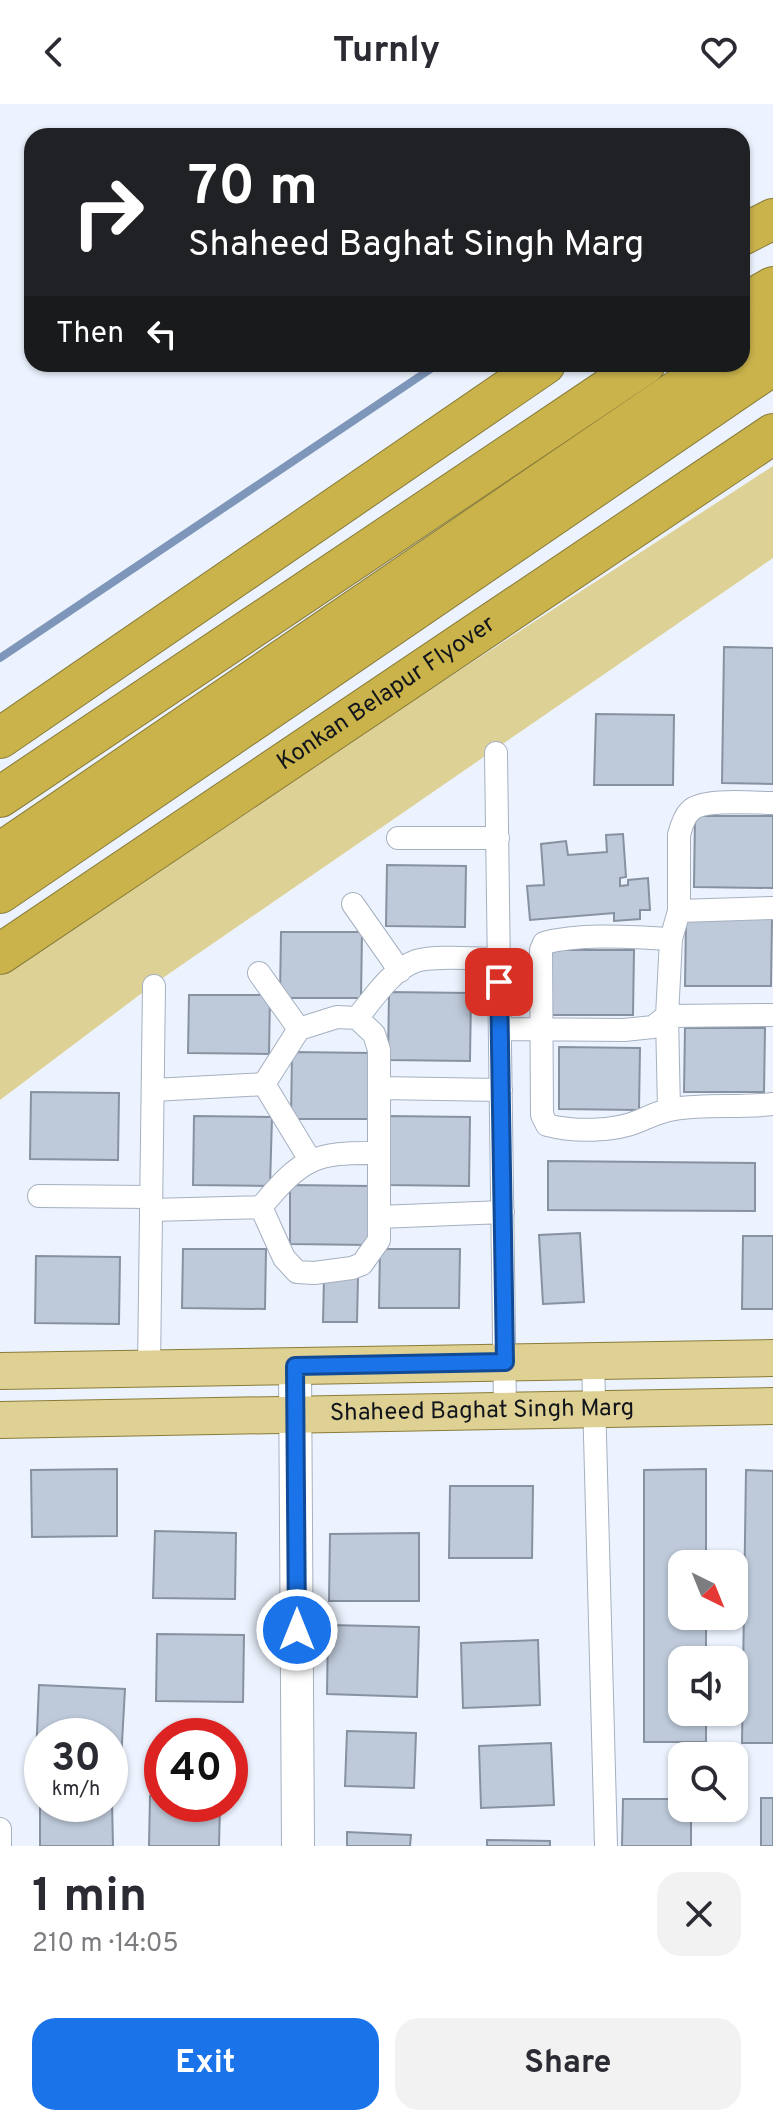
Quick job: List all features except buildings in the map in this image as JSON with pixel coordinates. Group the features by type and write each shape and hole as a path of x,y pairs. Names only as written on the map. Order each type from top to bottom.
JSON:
{"highway":[{"path":"750,231 773,219"},
{"path":"750,300 773,287"},
{"path":"750,342 773,326"},
{"path":"0,893 773,365"},
{"path":"0,738 533,372"},
{"path":"0,797 633,372"},
{"path":"0,853 704,372"},
{"name":"Konkan Belapur Flyover","path":"0,954 773,434"}],"main road":[{"name":"Shaheed Baghat Singh Marg","path":"0,1371 773,1358"},
{"name":"Shaheed Baghat Singh Marg","path":"0,1420 773,1406"}],"street":[{"path":"496,753 505,1411"},
{"path":"669,1110 667,1016 671,939 679,911 679,835 690,810 702,804 773,803"},
{"path":"398,838 498,838"},
{"path":"353,904 400,971"},
{"path":"679,911 773,908"},
{"path":"671,939 557,939 544,943 541,950 542,1115 547,1125 558,1128 614,1128 669,1110 773,1104"},
{"path":"357,1018 384,985 417,961 499,959"},
{"path":"259,973 299,1029"},
{"path":"149,1368 154,986"},
{"path":"500,1029 624,1030 653,1027 667,1016 773,1015"},
{"path":"261,1207 284,1258 297,1272 352,1268 362,1264 379,1240 379,1050 374,1034 357,1018 337,1017 299,1029 264,1084"},
{"path":"153,1090 264,1084"},
{"path":"264,1084 310,1160"},
{"path":"379,1088 501,1090"},
{"path":"261,1207 283,1181 310,1160 337,1152 378,1153"},
{"path":"39,1196 261,1207"},
{"path":"379,1217 503,1212"},
{"path":"593,1361 606,1846"},
{"path":"295,1366 298,1846"},
{"path":"0,1829 0,1846"}],"shaded area":[{"path":"773,466 773,558 154,984 0,1100 0,970"}],"waterway":[{"path":"0,658 426,372"}],"route":[{"path":"297,1630 295,1366 505,1362 499,982"}]}
